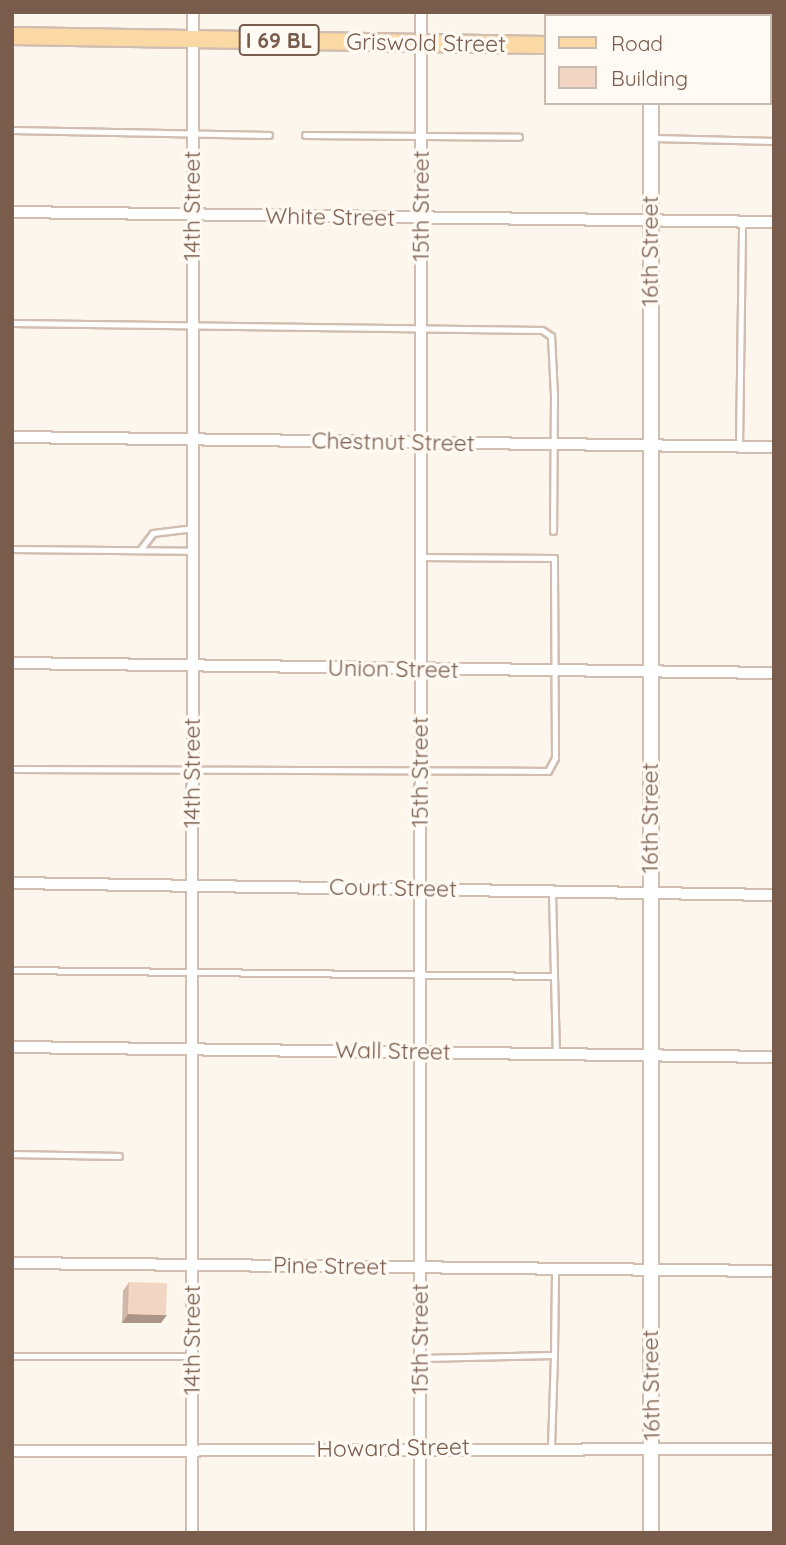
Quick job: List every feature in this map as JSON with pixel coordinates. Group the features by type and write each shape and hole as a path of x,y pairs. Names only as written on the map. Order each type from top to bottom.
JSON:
{"main road":[{"name":"Griswold Street","path":"12,36 544,45"}],"street":[{"name":"14th Street","path":"192,1533 193,12"},
{"name":"15th Street","path":"420,1533 421,12"},
{"name":"16th Street","path":"651,105 651,1533"},
{"name":"White Street","path":"12,212 774,222"},
{"name":"Chestnut Street","path":"12,437 774,447"},
{"name":"Union Street","path":"12,663 774,673"},
{"name":"Court Street","path":"12,883 774,895"},
{"name":"Wall Street","path":"12,1046 774,1057"},
{"name":"Pine Street","path":"12,1263 774,1271"},
{"name":"Howard Street","path":"12,1451 652,1445 774,1449"}],"lane":[{"path":"12,130 269,135"},
{"path":"305,135 519,137"},
{"path":"650,138 774,141"},
{"path":"739,446 742,221"},
{"path":"12,323 542,330 551,336 552,531"},
{"path":"140,550 153,533 192,528"},
{"path":"12,549 191,551"},
{"path":"12,769 548,771 555,758 554,558 421,556"},
{"path":"552,890 556,1054"},
{"path":"12,970 554,976"},
{"path":"12,1154 119,1156"},
{"path":"551,1446 555,1269"},
{"path":"419,1358 554,1355"},
{"path":"12,1356 192,1356"}],"building":[{"path":"129,1282 167,1283 166,1315 128,1314"}]}
